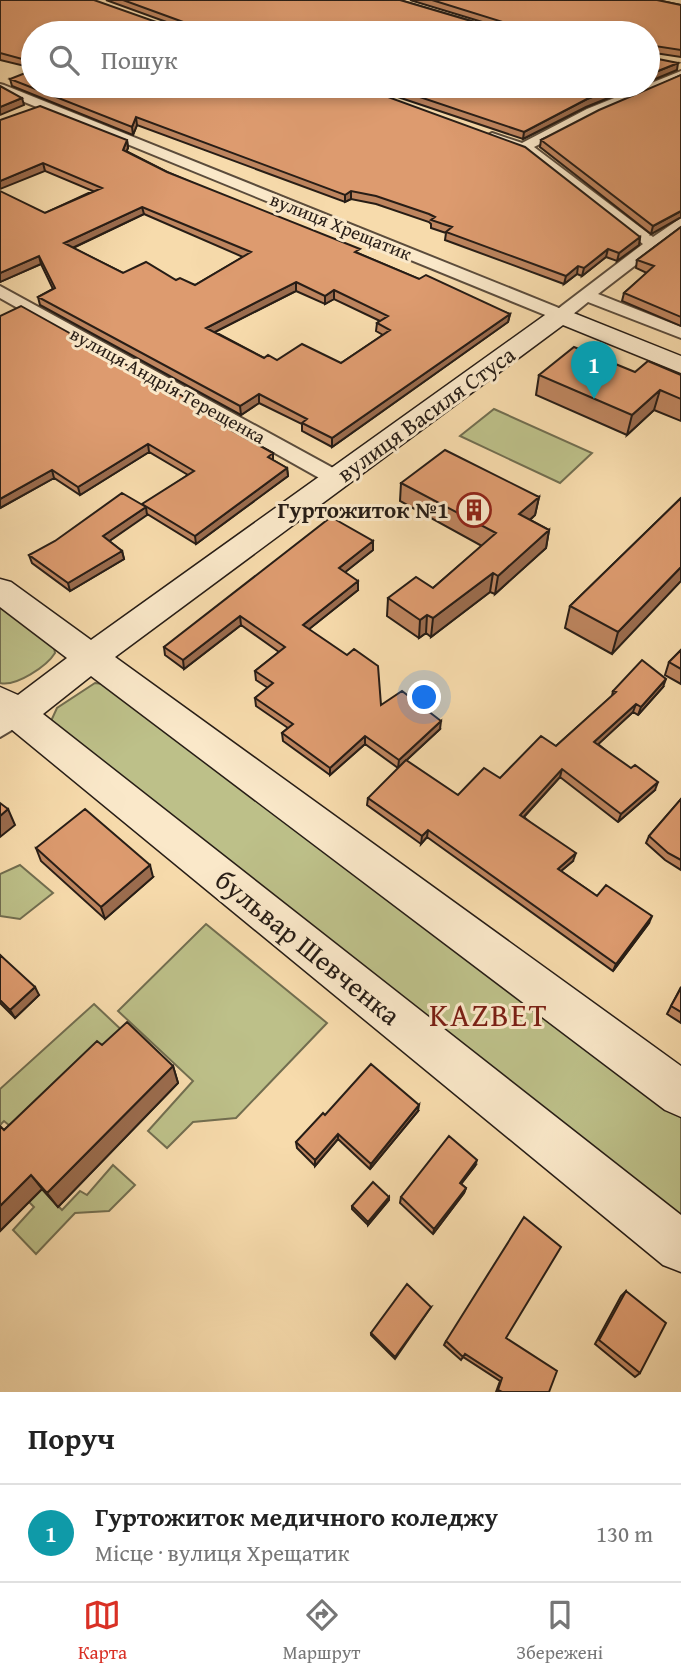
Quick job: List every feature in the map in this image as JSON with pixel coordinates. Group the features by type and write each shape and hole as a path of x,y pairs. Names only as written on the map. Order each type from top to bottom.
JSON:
{"main road":[{"name":"вулиця Хрещатик","path":"561,315 681,365"},
{"name":"вулиця Василя Стуса","path":"6,714 91,657 561,315"},
{"path":"0,590 681,1094"},
{"name":"бульвар Шевченка","path":"6,714 681,1247"}],"street":[{"path":"660,76 678,67"},
{"name":"вулиця Хрещатик","path":"0,89 21,98"},
{"name":"вулиця Хрещатик","path":"21,98 561,315"},
{"path":"524,146 618,98"},
{"path":"19,114 40,106"},
{"path":"481,133 524,146 655,244"},
{"name":"вулиця Василя Стуса","path":"561,315 681,223"},
{"name":"вулиця Андрія Терещенка","path":"0,291 337,479"},
{"path":"588,296 681,333"}],"green space":[{"path":"494,409 592,453 560,483 460,436"},
{"path":"0,607 54,647 55,653 30,674 7,683 0,683"},
{"path":"95,683 103,684 681,1115 681,1224 51,721 57,708"},
{"path":"20,865 53,893 20,919 0,916 0,874"},
{"path":"206,924 327,1023 236,1118 193,1122 167,1148 148,1131 193,1081 118,1011"},
{"path":"94,1004 129,1037 21,1135 4,1121 0,1125 0,1089"},
{"path":"113,1165 135,1185 109,1211 75,1213 36,1254 13,1230 34,1207 29,1202 42,1189 62,1210 80,1191 87,1195"}],"building":[{"path":"0,0 94,0 153,21 21,21 21,59 0,53"},
{"path":"123,0 400,0 471,21 181,21"},
{"path":"432,0 657,0 681,5 681,50 660,47 660,21 500,21"},
{"path":"660,59 678,63 660,70"},
{"path":"21,75 21,83 10,79"},
{"path":"681,75 681,211 653,226 541,140 627,98 660,98 660,84"},
{"path":"0,86 22,98 0,107"},
{"path":"58,98 391,98 525,147 640,237 619,253 608,249 584,268 578,266 566,276 446,232 452,227 431,220 435,217 429,214 376,196 351,191 345,195 136,117 132,127"},
{"path":"423,98 590,98 524,132"},
{"path":"40,106 127,140 123,150 167,172 360,249 355,252 419,279 426,275 510,314 332,438 302,423 307,419 259,394 240,406 38,297 55,288 39,256 0,273 0,191 45,213 102,188 43,163 0,181 0,120","holes":["142,207 251,252 195,285 180,278 176,280 146,262 123,273 64,243","296,282 325,296 334,290 388,316 377,323 390,330 341,363 302,344 277,360 268,355 264,358 206,328"]},
{"path":"681,227 681,317 624,293 654,266 637,260"},
{"path":"21,306 222,418 216,422 273,453 268,457 287,468 195,536 142,504 194,471 148,444 78,487 52,470 0,499 0,316"},
{"path":"574,347 635,372 648,361 681,375 681,399 660,390 632,415 539,375"},
{"path":"445,450 539,497 519,514 549,530 498,576 493,573 433,618 427,615 420,620 388,598 416,577 433,588 496,533 401,483"},
{"path":"122,493 146,507 103,536 122,551 68,583 29,555 55,541"},
{"path":"681,498 681,567 618,632 570,606"},
{"path":"331,517 373,541 339,568 358,581 303,625 347,655 354,649 378,666 381,705 402,691 441,721 399,760 365,736 330,768 282,733 293,724 255,698 273,683 255,671 285,647 240,616 183,660 164,647"},
{"path":"681,650 681,669 669,662"},
{"path":"642,660 666,679 641,707 636,704 594,742 631,768 635,765 658,782 621,814 562,769 520,815 576,853 558,869 597,896 606,885 652,916 616,964 428,830 422,836 368,798 406,760 458,795 484,768 500,778 541,736 556,746 616,692 613,691"},
{"path":"681,799 681,860 668,853 649,836"},
{"path":"0,803 8,809 0,816"},
{"path":"85,809 150,865 101,907 36,848"},
{"path":"0,955 35,987 10,1010 0,1000"},
{"path":"681,988 681,1012 671,1006"},
{"path":"127,1022 173,1066 47,1193 31,1175 0,1206 0,1126 4,1130 97,1041 102,1045"},
{"path":"371,1064 419,1105 371,1164 338,1134 315,1160 296,1142 323,1113 325,1115"},
{"path":"449,1136 477,1160 460,1183 466,1188 434,1229 401,1197"},
{"path":"373,1182 389,1197 368,1222 352,1206"},
{"path":"524,1217 561,1247 506,1338 557,1371 549,1392 502,1392 498,1390 502,1378 465,1354 463,1357 446,1341"},
{"path":"407,1284 431,1307 395,1357 371,1333"},
{"path":"626,1291 666,1323 640,1373 599,1340"}],"place":[{"name":"Гуртожиток медичного коледжу","path":"594,399"},
{"name":"Гуртожиток №1","path":"474,510"}],"district":[{"name":"KAZBET","path":"489,1015"}]}
